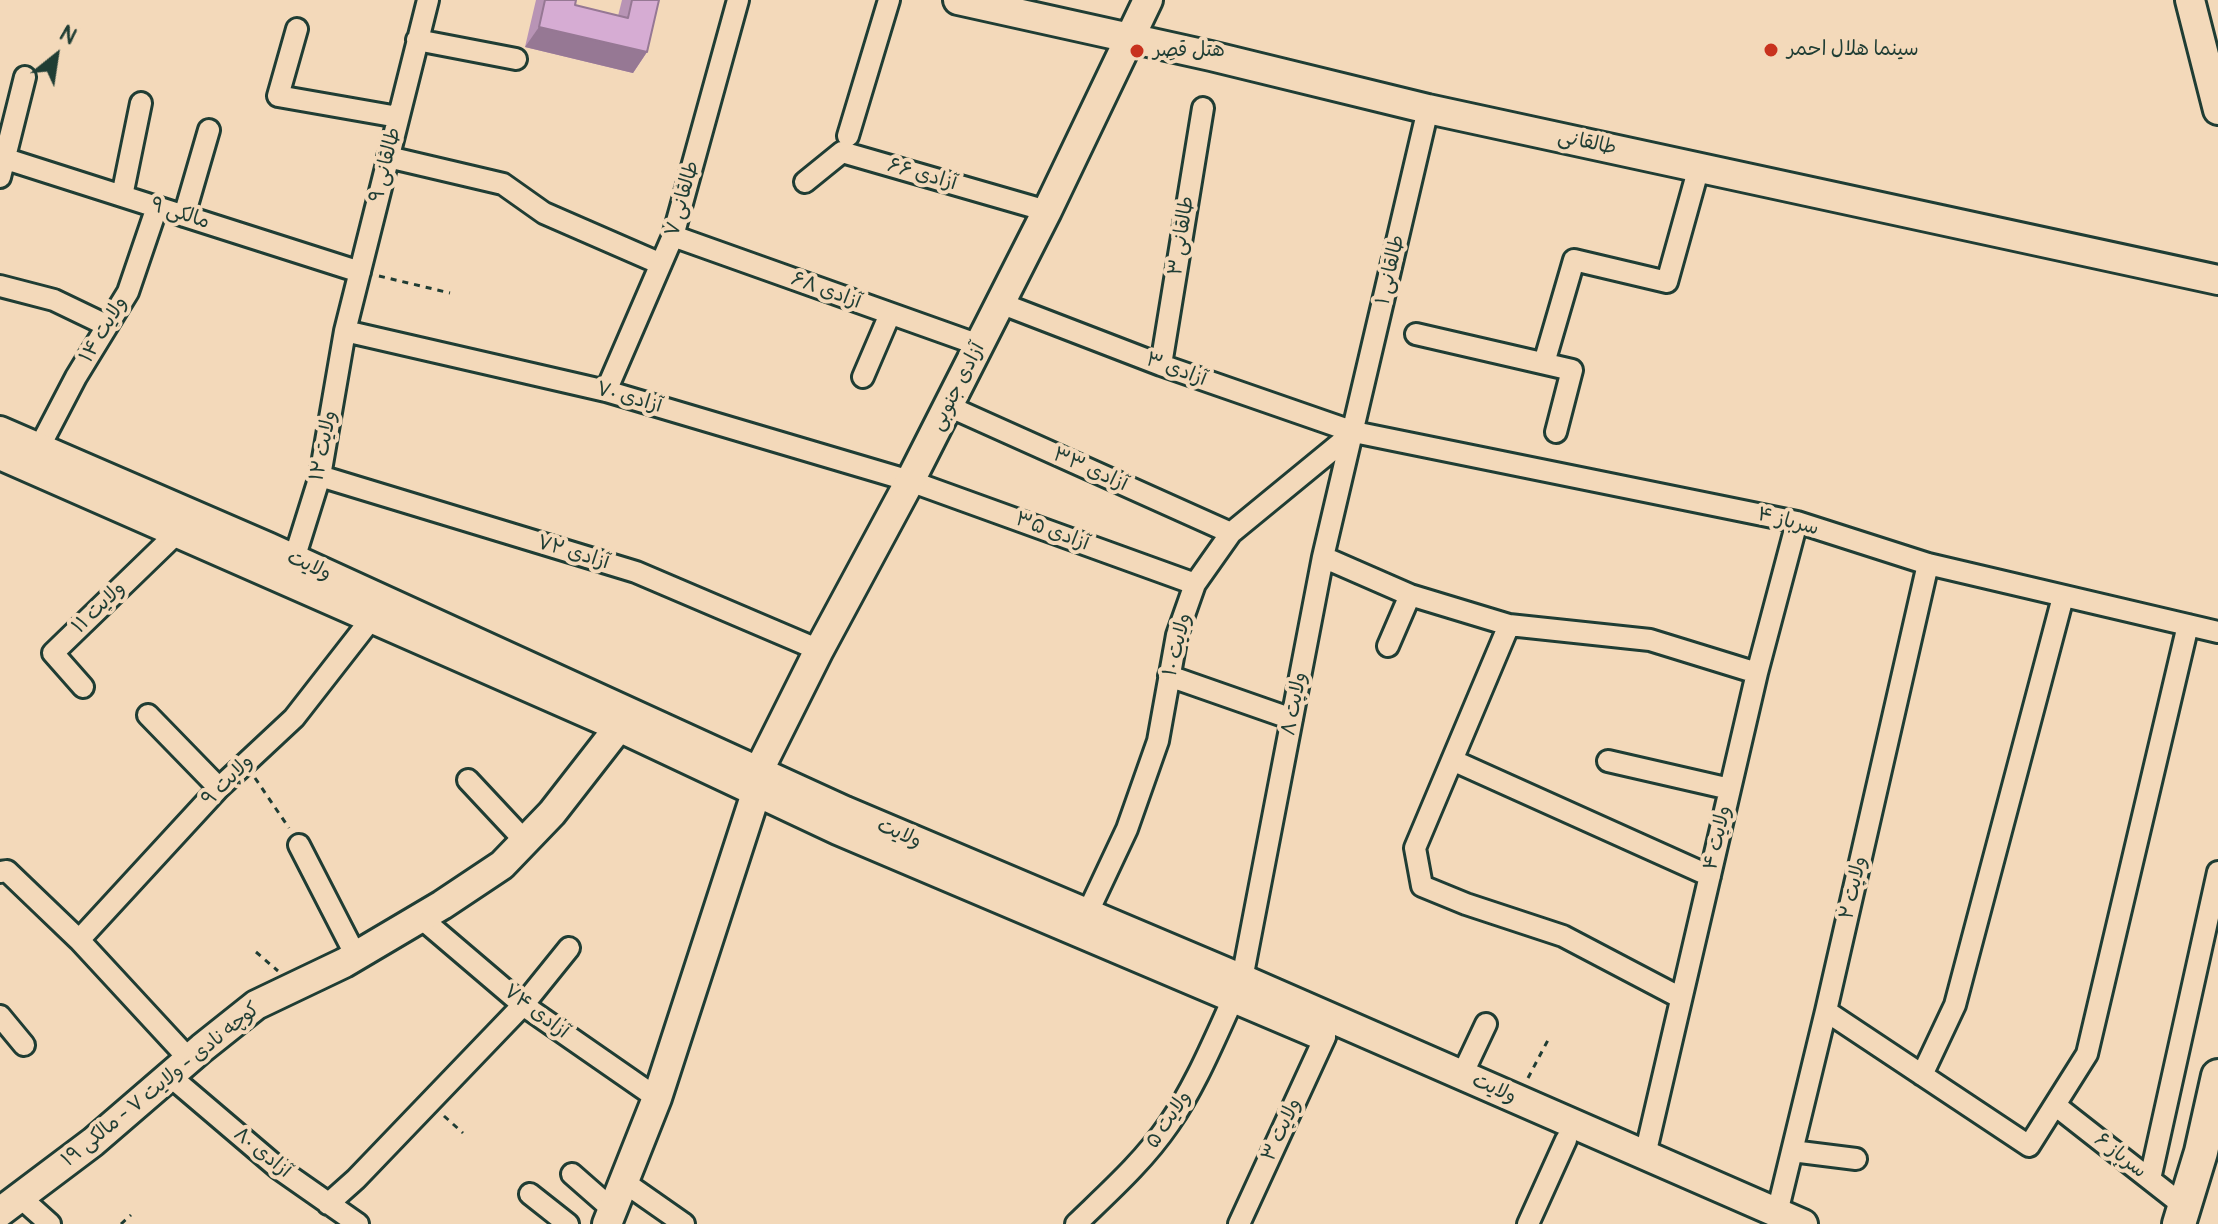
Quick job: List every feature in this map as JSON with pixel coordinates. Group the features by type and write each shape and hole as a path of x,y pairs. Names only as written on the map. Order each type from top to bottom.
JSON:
{"main road":[{"name":"طالقانی","path":"958,0 1428,109 2218,280"},
{"name":"آزادی جنوبی","path":"610,1217 657,1098 758,782 819,650 910,481 1047,211 1148,0"},
{"path":"2190,0 2217,106"},
{"name":"ولایت","path":"0,431 294,559 758,782 845,811 1087,914 1238,988 1325,1037 1566,1140 1768,1218 1803,1224"},
{"name":"ولایت","path":"0,455 619,727 758,782 1238,988 1462,1075 1645,1155 1768,1218"},
{"name":"کوچه نادی - ولایت ۷ - مالکی ۱۹","path":"5,1206 93,1142 256,1005 356,956 502,865 552,813 619,727"},
{"path":"2182,1215 2218,1076"}],"street":[{"name":"طالقانی ۹","path":"345,331 428,0"},
{"name":"طالقانی ۷","path":"606,391 673,236 738,0"},
{"path":"848,136 889,0"},
{"path":"297,29 278,96 398,117"},
{"path":"417,40 516,59"},
{"path":"1,164 25,77"},
{"path":"122,196 141,103"},
{"name":"طالقانی ۳","path":"1161,365 1203,108"},
{"name":"طالقانی ۱","path":"1354,432 1428,109"},
{"path":"184,216 209,130"},
{"name":"آزادی ۶۶","path":"805,182 842,152 1047,211"},
{"path":"388,157 503,184 544,213 661,264"},
{"name":"مالکی ۹","path":"1,164 122,196 360,272"},
{"path":"1544,363 1574,260 1667,282 1699,167"},
{"name":"ولایت ۱۴","path":"39,448 106,325 128,292 157,207"},
{"name":"آزادی ۶۸","path":"673,236 979,345"},
{"path":"2,292 54,300 106,325"},
{"name":"آزادی ۳","path":"1000,303 1161,365 1354,432"},
{"path":"863,377 890,314"},
{"name":"آزادی ۷۰","path":"345,331 606,391 910,481"},
{"name":"ولایت ۱۲","path":"294,559 320,476 345,331"},
{"path":"1416,334 1572,370 1556,432"},
{"name":"آزادی ۳۳","path":"948,406 1231,533"},
{"name":"سرباز ۴","path":"1354,432 1797,522 1928,564 2218,632"},
{"name":"ولایت ۱۰","path":"1087,914 1127,829 1158,741 1177,635 1195,584 1231,533 1354,432"},
{"name":"ولایت ۸","path":"1238,988 1323,557 1354,432"},
{"name":"آزادی ۷۲","path":"320,476 636,572 819,650"},
{"name":"آزادی ۳۵","path":"910,481 1195,584"},
{"name":"ولایت ۴","path":"1645,1155 1757,673 1797,522"},
{"name":"ولایت ۱۱","path":"83,687 53,653 178,532"},
{"path":"1323,557 1410,595 1509,625 1650,640 1757,673"},
{"name":"ولایت ۲","path":"1768,1218 1792,1151 1928,564"},
{"path":"1388,646 1410,595"},
{"path":"1922,1075 1955,1005 2063,597"},
{"name":"ولایت ۹","path":"79,940 219,788 294,718 372,618"},
{"path":"1509,625 1415,848 1422,886 1563,936 1681,998"},
{"path":"1826,1011 2029,1146 2087,1054 2188,625"},
{"path":"1169,676 1292,719"},
{"path":"148,715 219,788"},
{"path":"1452,760 1710,876"},
{"path":"1608,761 1730,789"},
{"path":"468,780 525,841"},
{"path":"299,845 356,956"},
{"name":"آزادی ۸۰","path":"0,872 7,871 79,940 179,1067 278,1168 342,1217"},
{"path":"2150,1179 2218,872"},
{"name":"آزادی ۷۴","path":"421,918 523,1005 657,1098"},
{"path":"342,1217 356,1179 523,1005 569,948"},
{"name":"ولایت ۵","path":"1076,1224 1136,1167 1170,1124 1199,1072 1238,988"},
{"path":"0,1016 24,1045"},
{"path":"1462,1075 1486,1024"},
{"name":"ولایت ۳","path":"1239,1224 1325,1037"},
{"name":"سرباز ۶","path":"2055,1105 2150,1179 2182,1215"},
{"path":"1528,1224 1566,1140"},
{"path":"1792,1151 1856,1159"},
{"path":"572,1174 610,1217"},
{"path":"624,1182 684,1224"},
{"path":"530,1194 568,1224"},
{"path":"5,1206 50,1224"}],"path":[{"path":"360,272 450,293"},
{"path":"244,764 277,806 299,845"},
{"path":"1517,1099 1548,1040"},
{"path":"429,1104 463,1133"},
{"path":"121,1224 131,1215"}],"building":[{"path":"545,0 576,0 575,5 628,18 632,0 659,0 647,52 539,27"}],"place":[{"name":"سینما هلال احمر","path":"1771,50"},
{"name":"هتل قصِر","path":"1137,51"}]}
